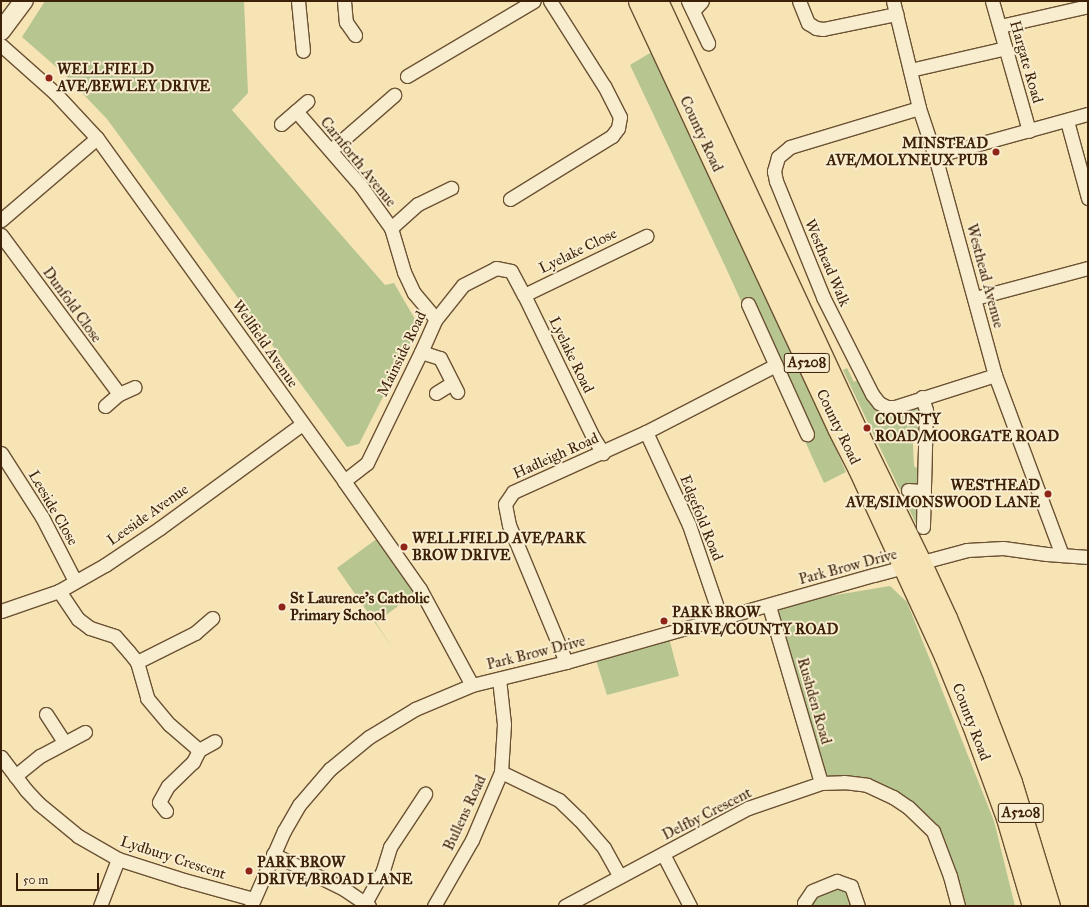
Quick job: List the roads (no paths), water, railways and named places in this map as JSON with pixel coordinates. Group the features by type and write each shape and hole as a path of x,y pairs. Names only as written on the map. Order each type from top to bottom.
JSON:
{"main road":[{"name":"County Road","path":"639,1 913,566 972,681 994,735 1024,820 1050,906"},
{"name":"County Road","path":"657,1 863,445 913,566 945,656 974,725 1007,818 1033,906"}],"street":[{"path":"1,31 24,1"},
{"path":"298,1 303,51"},
{"path":"344,1 346,22 355,35"},
{"path":"407,76 534,1"},
{"path":"510,199 612,136 618,128 620,118 604,86 550,1"},
{"path":"702,1 691,6 708,43"},
{"path":"798,1 808,23 816,28 823,29 894,7"},
{"name":"Hargate Road","path":"992,1 1029,131"},
{"path":"1000,26 1088,6"},
{"name":"Westhead Avenue","path":"894,7 919,108 935,156 995,375 1062,555"},
{"name":"Wellfield Avenue","path":"1,45 55,93 97,138 422,592 472,685"},
{"path":"910,70 1006,48"},
{"path":"331,150 394,95"},
{"path":"281,124 307,101"},
{"name":"Westhead Walk","path":"919,108 790,147 778,156 774,171 776,182 822,297 876,400 883,406 890,408 995,375"},
{"name":"Carnforth Avenue","path":"296,111 361,186 391,228 404,272 414,293 436,319"},
{"path":"935,156 1068,121 1088,114"},
{"path":"1068,121 1088,198"},
{"path":"1,220 97,138"},
{"path":"391,228 418,204 450,188"},
{"name":"Dunfold Close","path":"1,235 119,394"},
{"name":"Lyelake Close","path":"524,295 646,236"},
{"name":"Mainside Road","path":"344,481 367,463 436,319 462,285 496,268 511,271"},
{"path":"975,298 1088,268"},
{"name":"Lyelake Road","path":"511,271 593,437 603,453"},
{"path":"748,304 807,434"},
{"path":"421,352 440,358 455,387 436,392"},
{"name":"Hadleigh Road","path":"566,662 509,525 505,504 513,492 603,453 776,365"},
{"path":"105,406 119,394 135,387"},
{"path":"922,397 926,410 923,527"},
{"name":"Leeside Avenue","path":"1,611 59,591 105,565 160,528 302,424"},
{"name":"Edgefold Road","path":"646,432 689,525 721,618"},
{"name":"Leeside Close","path":"1,453 42,517 75,581"},
{"path":"908,490 924,491"},
{"name":"Park Brow Drive","path":"252,903 273,854 299,805 330,769 369,737 415,710 472,685 566,662 967,550 1004,548 1088,557"},
{"path":"59,591 78,619 90,628 115,636 137,662 147,698 170,725 199,750"},
{"name":"Rushden Road","path":"769,606 821,783"},
{"path":"137,662 195,633 212,618"},
{"name":"Bullens Road","path":"434,906 472,840 493,795 501,772 504,724 499,679"},
{"path":"46,714 64,742"},
{"path":"16,776 40,756 64,742 77,738 85,732"},
{"path":"158,804 168,786 193,762 199,750 215,741"},
{"name":"Lydbury Crescent","path":"1,757 34,799 78,836 118,859 252,903"},
{"path":"501,772 559,800 579,819 604,848 619,875"},
{"name":"Delfby Crescent","path":"565,906 619,875 663,854 748,808 821,783 844,782 867,785 893,797 908,807 934,831 950,876 958,906"},
{"path":"273,854 344,889 367,904 383,870 390,847 425,794"},
{"path":"663,854 690,906"},
{"path":"100,906 118,859"},
{"path":"804,906 804,903 812,891 837,881 851,886 858,906"}],"place":[{"name":"WELLFIELD AVE/BEWLEY DRIVE","path":"49,78"},
{"name":"MINSTEAD AVE/MOLYNEUX PUB","path":"996,152"},
{"name":"COUNTY ROAD/MOORGATE ROAD","path":"867,428"},
{"name":"WESTHEAD AVE/SIMONSWOOD LANE","path":"1048,494"},
{"name":"WELLFIELD AVE/PARK BROW DRIVE","path":"404,547"},
{"name":"St Laurence's Catholic Primary School","path":"282,607"},
{"name":"PARK BROW DRIVE/COUNTY ROAD","path":"664,621"},
{"name":"PARK BROW DRIVE/BROAD LANE","path":"249,871"}]}
